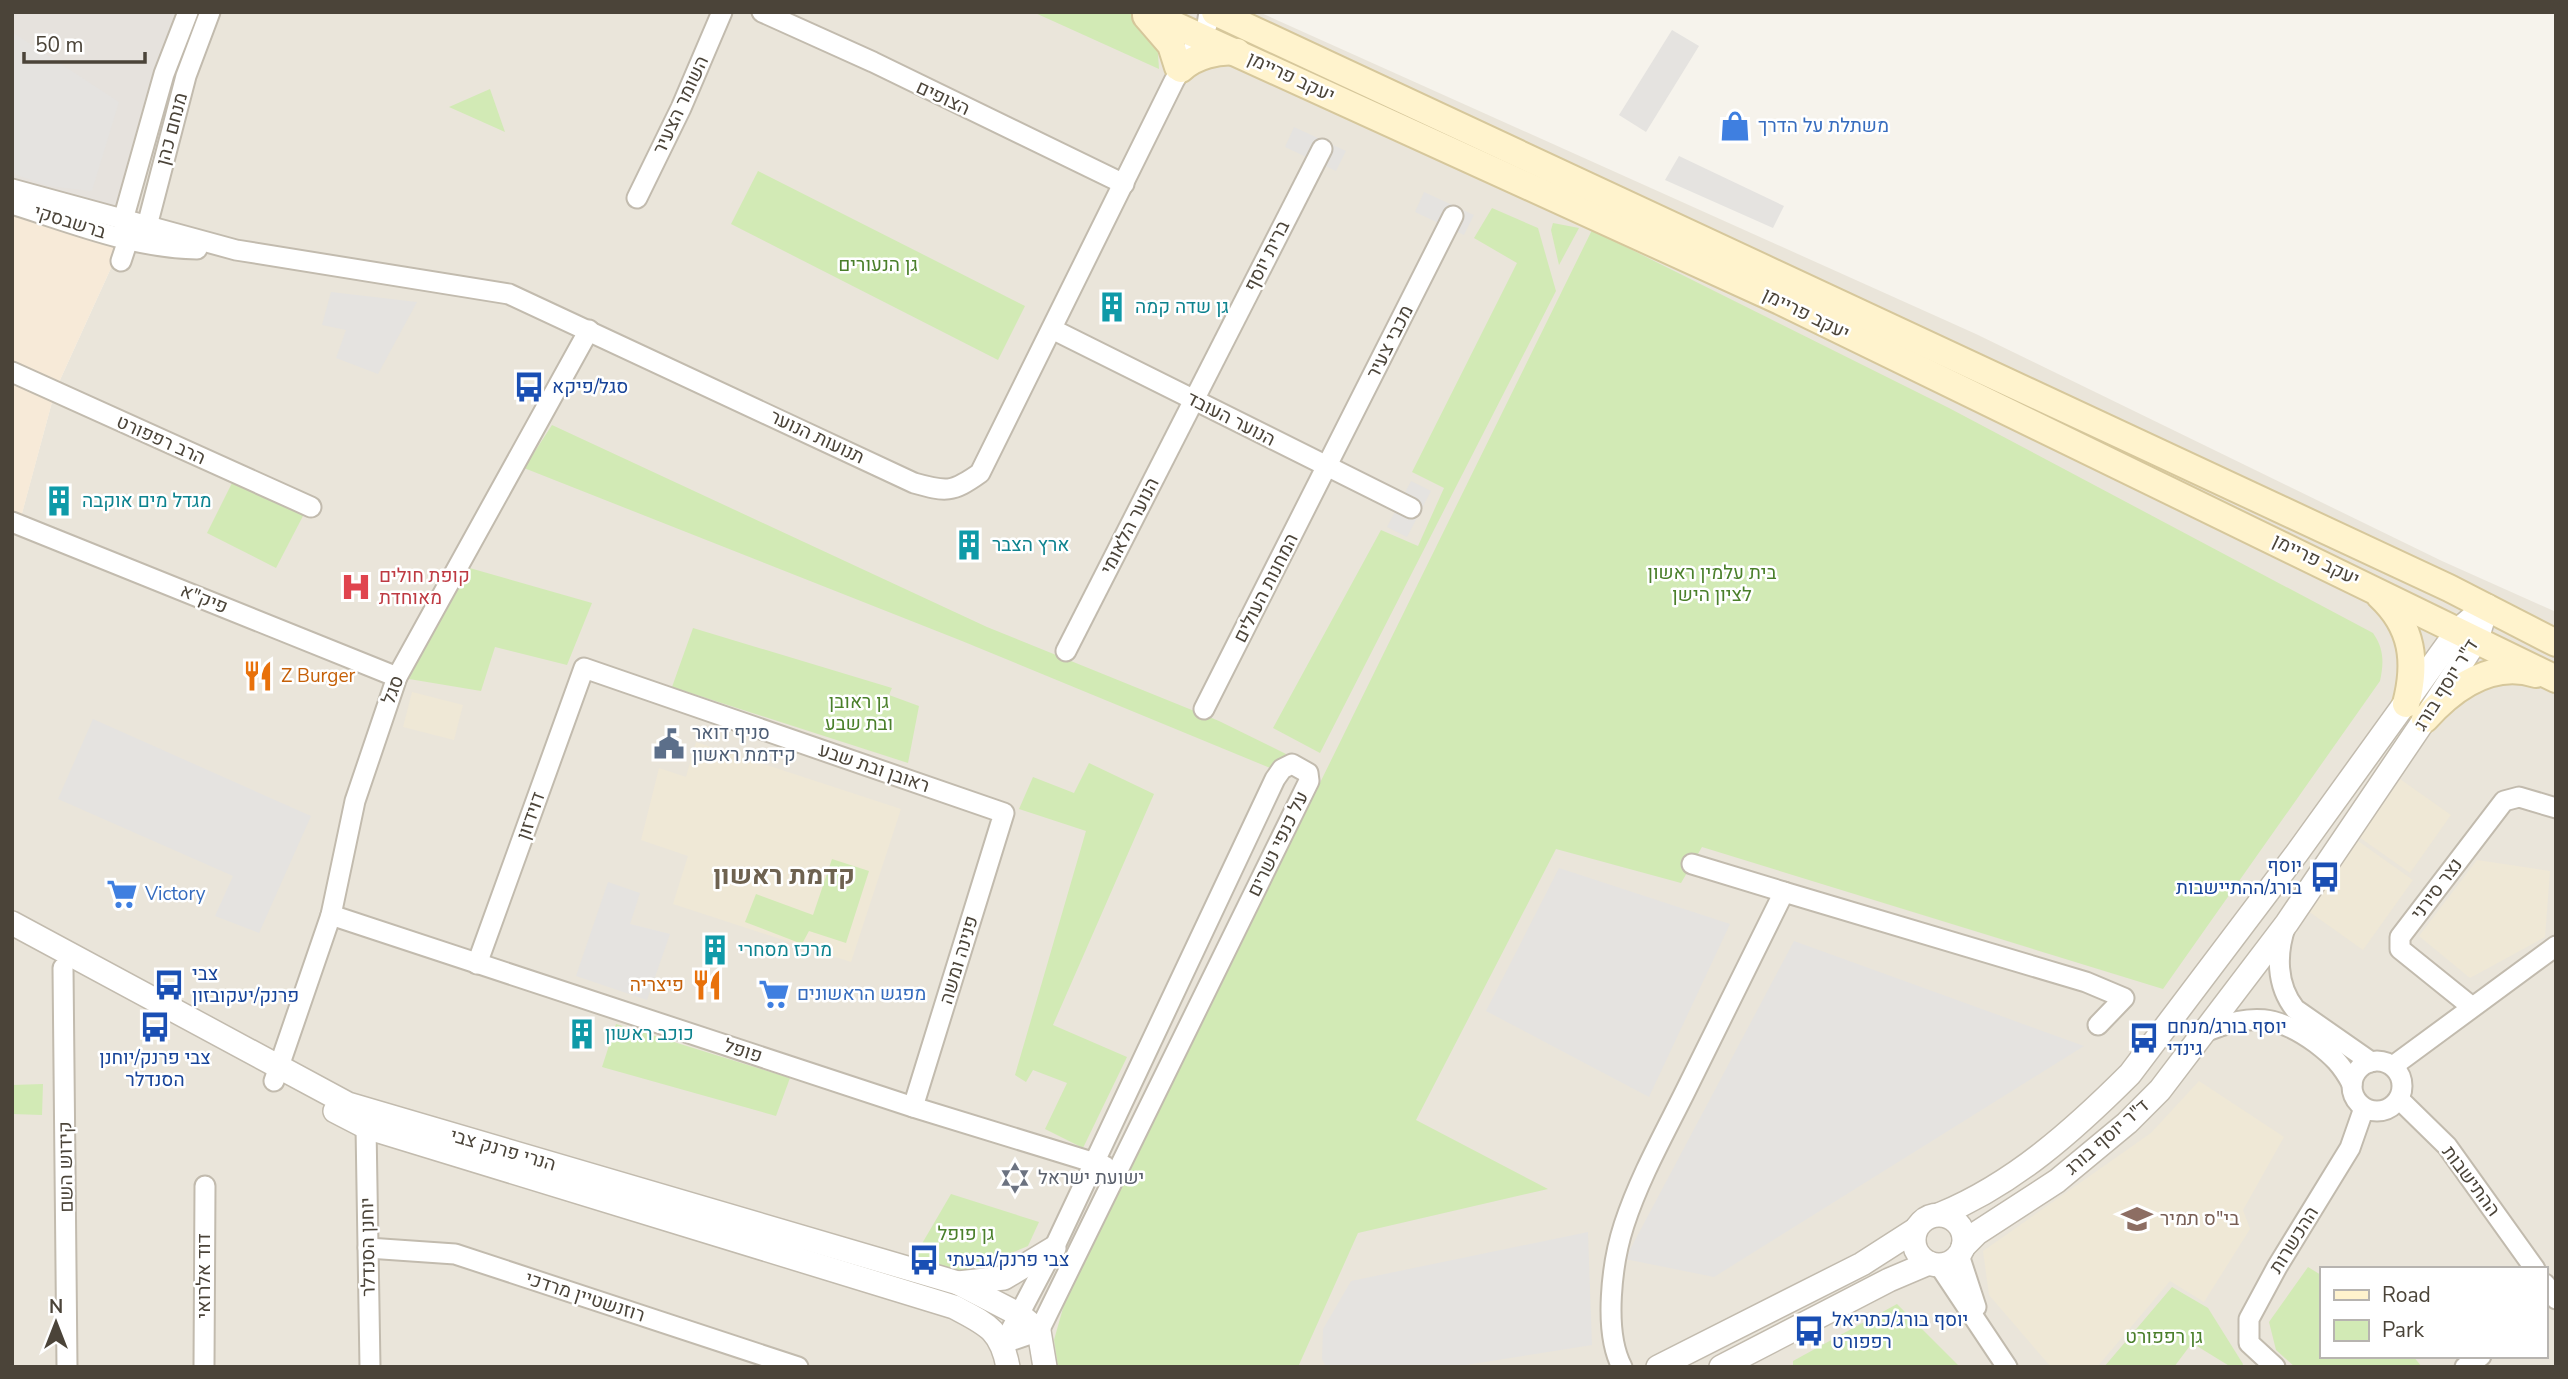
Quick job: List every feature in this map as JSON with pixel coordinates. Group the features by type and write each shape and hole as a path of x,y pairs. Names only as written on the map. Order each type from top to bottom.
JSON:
{"main road":[{"name":"יעקב פריימן","path":"1144,12 1203,23 1237,52 1780,301 2368,585 2556,680"},
{"path":"1144,12 1171,45 1178,73"},
{"name":"יעקב פריימן","path":"1215,12 2487,606 2556,643"},
{"path":"1178,73 1188,63 1213,53 1237,52"},
{"path":"2368,585 2395,609 2407,634 2413,664 2415,712 2488,673 2529,672 2556,680"}],"street":[{"name":"מנחם כהן","path":"122,220 164,74 188,12"},
{"name":"מנחם כהן","path":"146,226 186,76 210,12"},
{"name":"השומר הצעיר","path":"637,198 681,108 722,12"},
{"name":"הצופים","path":"762,12 873,62 1124,184"},
{"name":"תנועות הנוער","path":"122,220 236,250 509,294 914,483 945,492 962,486 980,473 1203,23"},
{"name":"ברית יוסף","path":"1194,401 1322,149"},
{"name":"ברשבסקי","path":"12,189 122,220"},
{"name":"ברשבסקי","path":"12,204 128,240"},
{"name":"מכבי צעיר","path":"1328,468 1453,216"},
{"path":"122,220 128,240"},
{"path":"121,261 128,240 146,226"},
{"name":"תנועות הנוער","path":"128,240 164,247 236,250"},
{"name":"הנוער העובד","path":"1052,329 1411,508"},
{"name":"סגל","path":"277,1074 331,915 355,801 397,677 589,330"},
{"name":"הרב רפפורט","path":"12,372 311,507"},
{"name":"הנוער הלאומי","path":"1066,651 1194,401"},
{"name":"המחנות העולים","path":"1204,709 1328,468"},
{"name":"פיק\"א","path":"14,528 397,677"},
{"name":"ד\"ר יוסף בורג","path":"1721,1367 1889,1280 1948,1258 1978,1233 2057,1181 2127,1123 2160,1090 2287,923 2415,712 2487,606"},
{"name":"ראובן ובת שבע","path":"584,668 1004,813"},
{"name":"דוידזון","path":"477,964 584,668"},
{"name":"ד\"ר יוסף בורג","path":"1941,1214 2006,1180 2099,1105 2130,1074 2415,712"},
{"name":"על כנפי נשרים","path":"1004,1343 1054,1248 1275,779 1282,769 1292,764 1308,773 1309,781 1039,1331"},
{"name":"נצר סירני","path":"2472,1007 2400,949 2400,937 2504,801 2519,797 2535,799 2556,808"},
{"name":"פנינה ומשה","path":"913,1107 1004,813"},
{"path":"1692,864 2086,982 2124,998 2098,1026"},
{"path":"1622,1367 1617,1359 1613,1324 1612,1277 1624,1225 1659,1145 1784,892"},
{"name":"פופל","path":"331,915 913,1107 1117,1169"},
{"name":"הנרי פרנק צבי","path":"12,923 366,1127 954,1307 983,1322 1004,1343"},
{"path":"2287,923 2281,939 2279,963 2286,998 2295,1009 2371,1062"},
{"name":"הנרי פרנק צבי","path":"12,937 64,968 277,1074 348,1104 958,1283 1020,1314 1039,1331"},
{"path":"2393,1066 2556,946"},
{"name":"קידוש השם","path":"64,968 67,1367"},
{"path":"2207,1031 2230,1022 2276,1020 2301,1032 2338,1059 2352,1084 2355,1098 2364,1108 2387,1110 2399,1099 2402,1078 2393,1066 2379,1061 2371,1062 2358,1070 2352,1084"},
{"name":"ההתישבות","path":"2399,1099 2447,1146 2534,1267"},
{"name":"ההכשרות","path":"2275,1367 2249,1343 2249,1319 2277,1267 2350,1148 2364,1108"},
{"name":"יוחנן הסנדלר","path":"366,1127 370,1367"},
{"name":"דוד אלרואי","path":"204,1367 205,1186"},
{"path":"1658,1367 1862,1264 1915,1230 1925,1218 1941,1214 1960,1225 1948,1258 1981,1325 2007,1367"},
{"path":"1915,1230 1913,1238 1917,1253 1948,1258"},
{"name":"רוזנשטיין מרדכי","path":"368,1248 455,1254 798,1367"},
{"path":"958,1283 1004,1278 1054,1248"},
{"path":"1008,1367 1004,1343 1039,1331 1045,1367"}],"shaded area":[{"path":"12,12 200,12 132,222 12,189"},
{"path":"200,12 1259,12 1976,334 2442,561 2556,612 2556,1367 12,1367 12,522 19,524 55,391 132,222"},
{"path":"1672,30 1699,46 1646,132 1619,115"},
{"path":"12,32 119,102 92,191 48,186 12,173"},
{"path":"1294,127 1346,151 1336,171 1285,147"},
{"path":"1679,156 1784,206 1773,228 1665,180"},
{"path":"12,189 132,222 55,391 19,525 12,522"},
{"path":"1424,192 1474,215 1464,235 1415,212"},
{"path":"331,292 417,302 378,374 336,358 346,330 322,325"},
{"path":"1411,481 1431,491 1407,537 1387,527"},
{"path":"412,692 463,705 454,740 403,727"},
{"path":"93,719 311,816 259,933 215,916 233,876 58,799"},
{"path":"696,742 901,809 851,962 673,904 688,856 641,840 659,768 686,777"},
{"path":"2400,779 2451,815 2410,873 2359,837"},
{"path":"2358,841 2413,880 2363,950 2308,911"},
{"path":"2477,860 2550,871 2545,937 2470,978 2419,936"},
{"path":"1559,868 1730,924 1649,1097 1486,1011"},
{"path":"608,882 640,893 630,924 670,934 647,1000 576,976"},
{"path":"1794,941 2084,1046 1714,1277 1625,1259"},
{"name":"בי\"ס תמיר","path":"2199,1081 2284,1137 2243,1210 2250,1229 2204,1302 2170,1281 2097,1367 2051,1367 1989,1295 1983,1251 2151,1133"},
{"path":"1588,1232 1592,1345 1453,1367 1326,1367 1322,1359 1323,1329 1351,1281"}],"green space":[{"path":"1033,12 1132,12 1157,39 1159,69"},
{"path":"490,89 505,132 449,107"},
{"name":"גן הנעורים","path":"758,171 1025,306 998,360 731,224"},
{"path":"1492,208 1538,228 1556,291 1320,753 1273,728 1381,530 1418,546 1444,488 1412,472 1517,263 1474,238"},
{"path":"1553,223 1579,228 1559,265 1551,230"},
{"name":"בית עלמין ראשון לציון הישן","path":"1592,230 1949,408 2373,633 2382,656 2380,681 2163,989 1702,847 1681,883 1556,849 1416,1120 1548,1189 1358,1233 1298,1367 1058,1367 1054,1340 1065,1301"},
{"path":"552,425 987,627 1219,721 1286,754 1275,770 962,641 524,468"},
{"path":"234,479 304,514 276,568 207,533"},
{"path":"459,565 592,603 567,665 495,647 481,691 397,677"},
{"name":"גן ראובן ובת שבע","path":"693,628 892,688 889,695 919,706 908,763 672,687"},
{"path":"1089,763 1154,794 1053,1025 1127,1057 1083,1148 1045,1129 1067,1083 1033,1070 1026,1082 1015,1075 1086,831 1019,809 1033,777 1074,793"},
{"path":"832,859 869,871 846,943 809,931 802,944 745,922 756,894 813,915"},
{"path":"616,1024 790,1078 776,1116 602,1067"},
{"path":"43,1084 42,1115 12,1114 12,1085"},
{"name":"גן פופל","path":"951,1194 1039,1222 1028,1246 960,1271 913,1259"},
{"path":"2308,1267 2320,1274 2320,1358 2415,1358 2422,1367 2295,1367 2276,1350 2269,1322"},
{"name":"גן רפפורט","path":"2172,1287 2208,1308 2243,1364 2242,1367 2231,1367 2192,1343 2174,1367 2104,1367"},
{"path":"1897,1304 1960,1367 1793,1367 1793,1361"}],"place":[{"name":"משתלת על הדרך","path":"1735,126"},
{"name":"גן שדה קמה","path":"1112,307"},
{"name":"סגל/פיקא","path":"529,387"},
{"name":"מגדל מים אוקבה","path":"59,501"},
{"name":"ארץ הצבר","path":"969,545"},
{"name":"קופת חולים מאוחדת","path":"356,587"},
{"name":"Z Burger","path":"258,676"},
{"name":"סניף דואר קידמת ראשון","path":"669,744"},
{"name":"יוסף בורג/ההתיישבות","path":"2325,877"},
{"name":"Victory","path":"122,894"},
{"name":"מרכז מסחרי","path":"715,950"},
{"name":"צבי פרנק/יעקובזון","path":"169,985"},
{"name":"פיצריה","path":"707,985"},
{"name":"מפגש הראשונים","path":"774,994"},
{"name":"צבי פרנק/יוחנן הסנדלר","path":"155,1027"},
{"name":"כוכב ראשון","path":"582,1034"},
{"name":"יוסף בורג/מנחם גינדי","path":"2144,1038"},
{"name":"ישועת ישראל","path":"1015,1178"},
{"name":"בי\"ס תמיר","path":"2137,1219"},
{"name":"צבי פרנק/גבעתי","path":"924,1260"},
{"name":"יוסף בורג/כתריאל רפפורט","path":"1809,1331"}],"district":[{"name":"קדמת ראשון","path":"784,875"}]}
